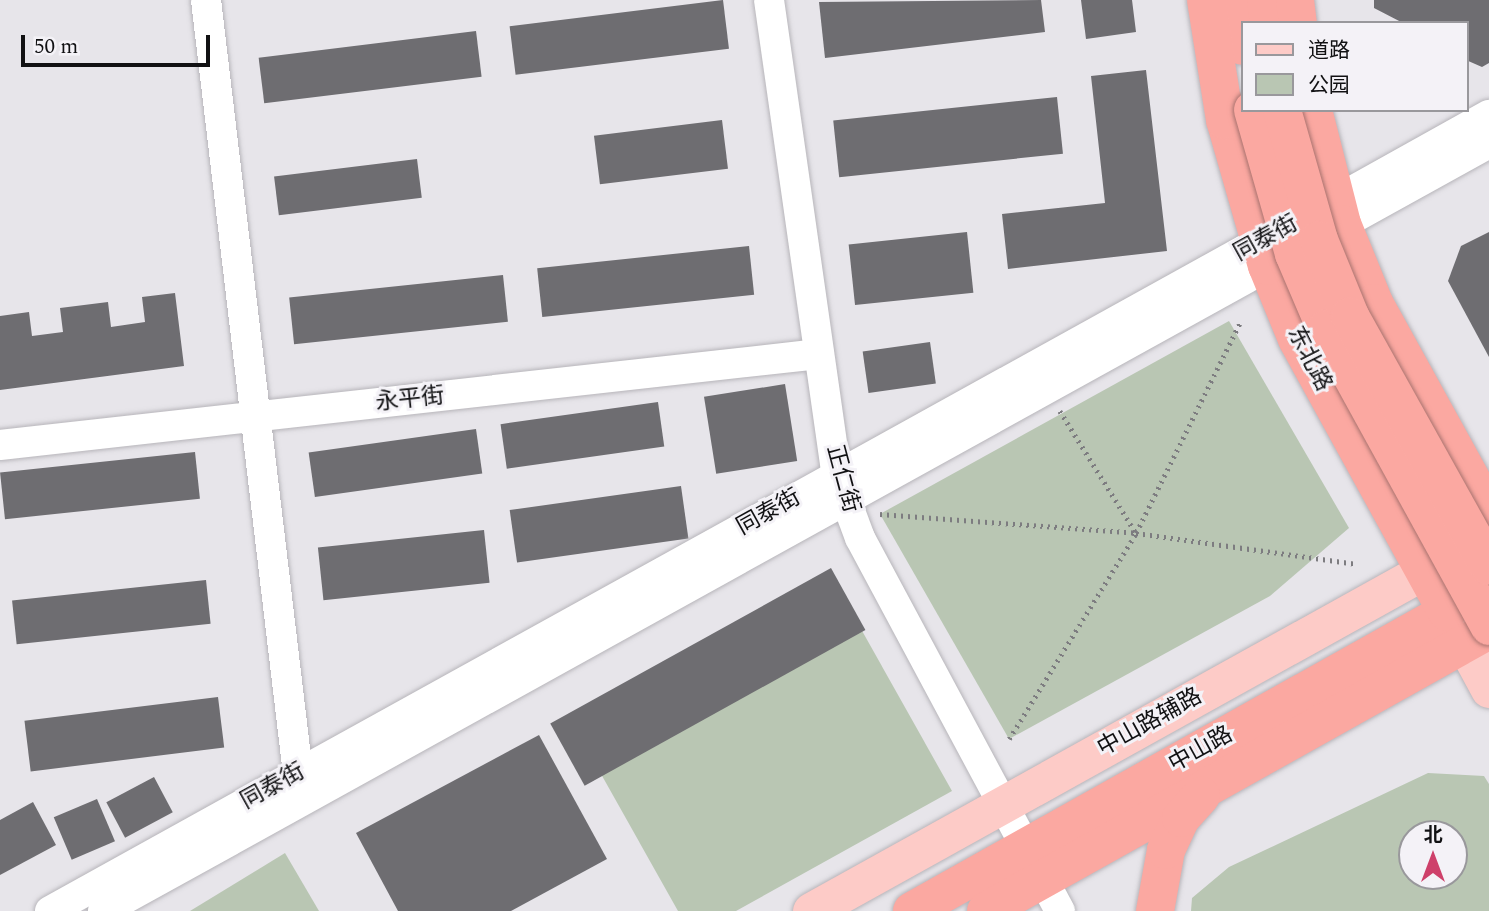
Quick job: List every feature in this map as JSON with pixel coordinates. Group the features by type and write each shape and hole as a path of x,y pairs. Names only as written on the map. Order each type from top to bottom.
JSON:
{"highway":[{"name":"东北路","path":"1206,0 1225,120 1263,255 1297,339 1424,571 1472,628"},
{"path":"1236,0 1240,31"},
{"path":"1266,0 1269,21"},
{"path":"1295,0 1298,21"},
{"name":"东北路","path":"1254,112 1294,254 1326,329 1472,628"},
{"path":"1283,112 1319,240 1350,316 1489,566"},
{"path":"1314,112 1339,212 1374,303 1489,511"},
{"name":"中山路","path":"986,911 1040,887 1472,628"},
{"name":"中山路","path":"912,911 1040,887 1472,628"},
{"path":"1155,911 1166,850 1181,818 1209,787"}],"main road":[{"name":"中山路辅路","path":"811,911 1489,536"},
{"name":"中山路","path":"1472,628 1489,589"},
{"name":"东北路","path":"1472,628 1489,689"}],"street":[{"path":"206,0 258,417 300,788"},
{"name":"正仁街","path":"769,0 842,487 860,538 1002,805 1040,887"},
{"name":"同泰街","path":"50,911 300,788 1339,212 1489,115"},
{"name":"同泰街","path":"1339,212 1489,143"},
{"name":"永平街","path":"0,445 820,354"},
{"name":"同泰街","path":"103,911 300,788"}],"path":[{"path":"1009,739 1136,533 1240,323"},
{"path":"1057,406 1136,533"},
{"path":"880,514 1136,533 1357,564"}],"green space":[{"path":"1229,321 1349,528 1270,596 1009,739 880,514"},
{"path":"861,629 952,791 736,911 678,911 601,774"},
{"path":"1428,773 1484,776 1489,784 1489,911 1191,911 1192,898 1229,867"},
{"path":"285,853 319,911 190,911"}],"building":[{"path":"723,0 729,49 516,75 510,26"},
{"path":"1041,0 1045,32 825,58 819,2"},
{"path":"1081,0 1132,0 1136,32 1086,39"},
{"path":"1374,0 1489,0 1489,63 1482,67 1468,61 1468,21 1399,21 1374,8"},
{"path":"476,31 482,77 264,103 259,58"},
{"path":"1146,70 1167,251 1008,269 1002,214 1105,203 1091,76"},
{"path":"1057,97 1063,154 839,177 833,121"},
{"path":"722,120 728,169 600,184 594,136"},
{"path":"417,159 422,198 279,215 274,177"},
{"path":"967,232 973,293 855,305 849,244"},
{"path":"1489,232 1489,357 1448,281 1461,246"},
{"path":"749,246 754,295 542,317 537,268"},
{"path":"503,275 508,322 294,344 289,297"},
{"path":"175,293 184,366 0,390 0,316 29,312 32,336 63,332 60,308 108,302 111,327 145,322 142,297"},
{"path":"930,342 936,384 869,393 863,351"},
{"path":"785,384 797,461 716,474 704,397"},
{"path":"658,402 664,447 507,469 501,424"},
{"path":"476,429 482,474 315,497 309,453"},
{"path":"195,452 200,499 5,519 0,472"},
{"path":"681,486 688,538 517,563 510,510"},
{"path":"484,530 490,583 323,600 318,547"},
{"path":"831,568 865,630 585,786 550,724"},
{"path":"206,580 211,624 17,644 12,600"},
{"path":"218,697 224,748 31,771 24,721"},
{"path":"539,735 607,859 511,911 398,911 356,833"},
{"path":"154,777 173,812 125,838 106,802"},
{"path":"97,799 115,841 72,860 54,817"},
{"path":"33,802 56,845 0,875 0,820"}]}
